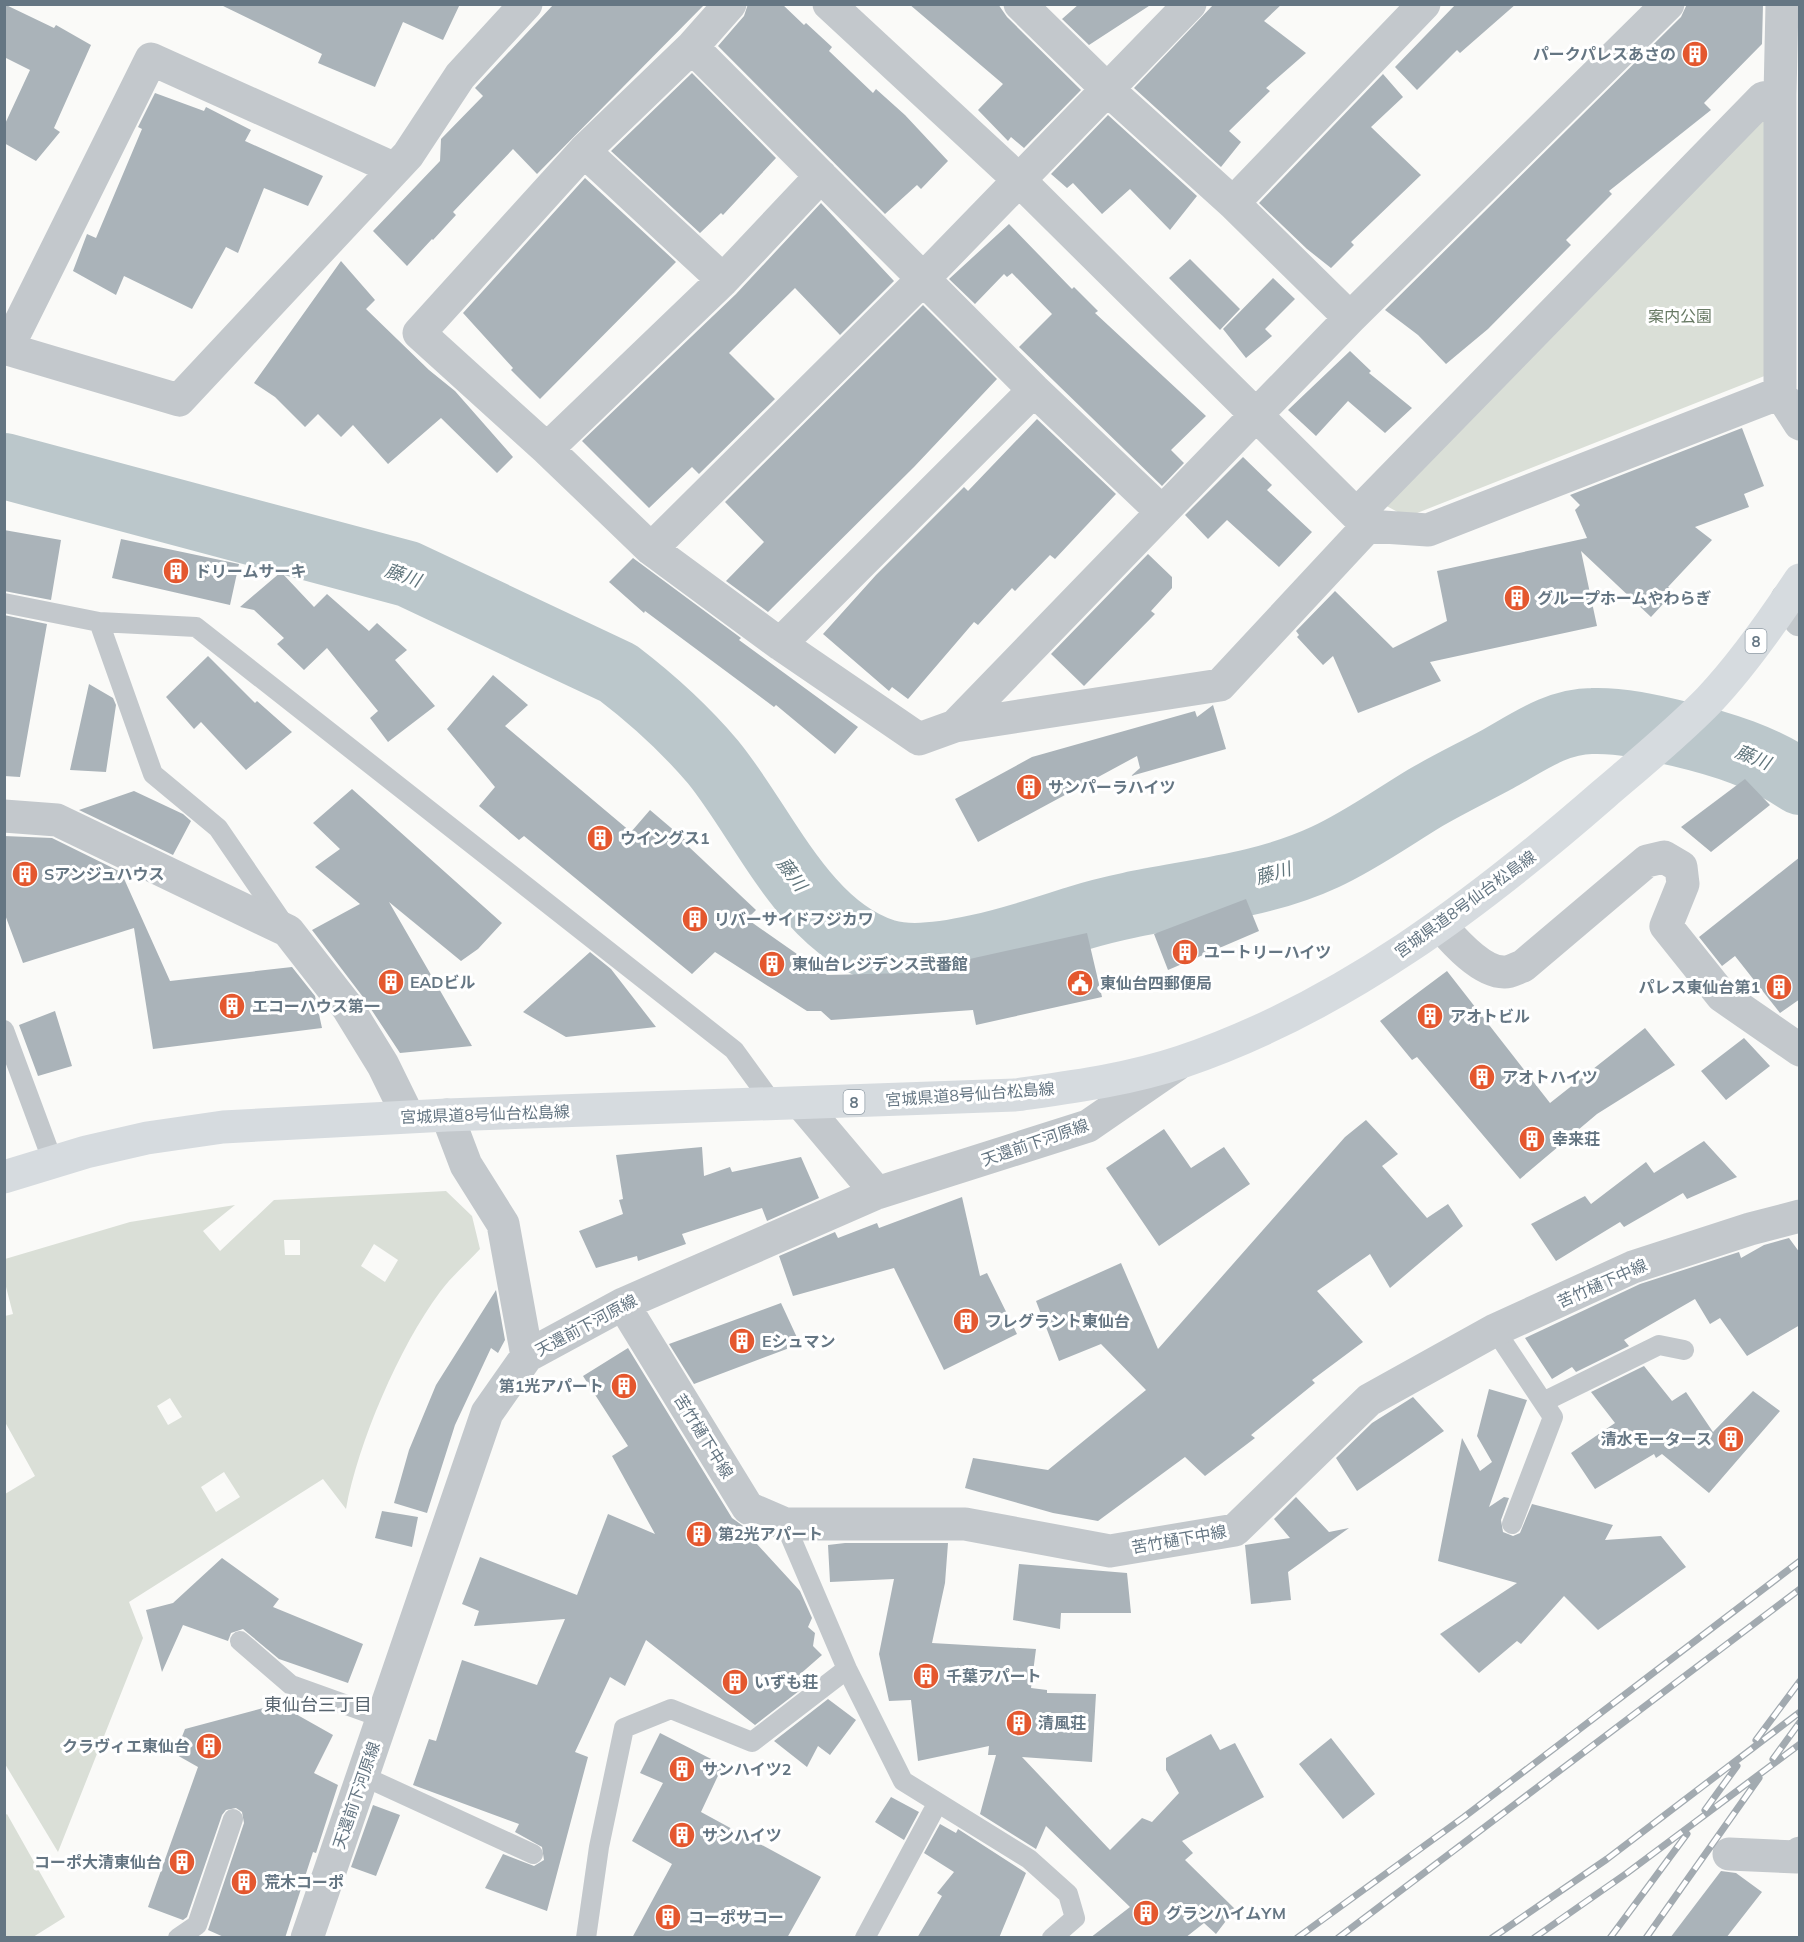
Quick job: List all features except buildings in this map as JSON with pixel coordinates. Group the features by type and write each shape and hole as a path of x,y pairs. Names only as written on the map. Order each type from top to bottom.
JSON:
{"main road":[{"name":"宮城県道8号仙台松島線","path":"4,1177 147,1138 223,1127 447,1114 1015,1095 1100,1083 1181,1061 1268,1025 1357,979 1441,926 1548,843 1709,700 1796,600"}],"street":[{"path":"395,169 151,59 6,349 179,400 395,169 408,155 460,76 526,4"},
{"path":"730,4 692,47 584,152 419,333 547,449 651,549 780,644 919,740 955,726 1220,684 1363,519 1763,98 1779,95"},
{"path":"829,4 1019,180 1363,519 1428,530 1780,393"},
{"path":"1020,4 1107,89 1233,203 1350,318"},
{"path":"651,549 923,279 1190,4"},
{"path":"1233,203 1424,4"},
{"path":"955,726 1350,318 1668,4"},
{"path":"1782,4 1779,95 1780,393 1800,424"},
{"path":"692,47 1034,390 1162,512"},
{"path":"584,152 723,280"},
{"path":"547,449 723,280 821,176"},
{"path":"780,644 1034,390"},
{"path":"4,816 57,820 288,931 348,1008 383,1065 408,1116"},
{"path":"1441,926 1461,948 1488,967 1504,972 1523,966 1647,861 1664,857 1681,867 1683,884 1666,926 1722,996 1800,1050"},
{"name":"天還前下河原線","path":"308,1938 487,1413 527,1356 623,1304 877,1194 1088,1126 1181,1061"},
{"path":"788,1104 877,1194"},
{"path":"447,1114 466,1164 503,1224 527,1356"},
{"name":"苦竹樋下中線","path":"623,1304 748,1508 785,1524 965,1524 1110,1551 1235,1530 1369,1400 1496,1330 1633,1267 1750,1229 1800,1216"},
{"path":"1729,1854 1797,1857 1800,1853"}],"lane":[{"path":"4,603 99,622 196,627 734,1050 788,1104"},
{"path":"99,622 153,774 218,828 288,931"},
{"path":"4,1030 53,1162"},
{"path":"1496,1330 1553,1418 1512,1524"},
{"path":"1543,1402 1659,1345 1684,1350"},
{"path":"785,1524 847,1669 903,1781 937,1804 1029,1858 1068,1894 1075,1918 1052,1938"},
{"path":"240,1641 291,1685 383,1718"},
{"path":"586,1938 599,1847 624,1728 671,1709 752,1742 847,1669"},
{"path":"363,1776 534,1854"},
{"path":"865,1938 937,1804"},
{"path":"178,1938 197,1925 233,1819"}],"green space":[{"name":"案内公園","path":"1756,114 1765,121 1767,375 1407,517 1381,503"},
{"path":"446,1191 472,1216 480,1249 440,1292 395,1367 370,1426 346,1509 323,1479 129,1602 143,1638 58,1852 5,1764 5,1494 35,1476 5,1422 5,1316 13,1314 5,1283 5,1259 130,1222 235,1205 203,1231 220,1251 274,1200","holes":["284,1240 300,1240 300,1255 285,1255","374,1244 398,1260 385,1282 361,1266","170,1398 182,1417 168,1425 157,1406","224,1472 240,1497 216,1512 201,1487"]},
{"path":"7,1814 65,1917 33,1937 5,1937 4,1816"}],"waterway":[{"name":"藤川","path":"4,466 408,574 618,673 668,715 713,762 787,870 808,897 831,920 856,939 885,952 905,956 955,952 982,947 1109,910 1234,886 1296,869 1351,844 1425,798 1531,740 1555,729 1579,722 1625,723 1696,738 1757,758 1800,782"}],"railway":[{"path":"1297,1938 1464,1817 1800,1561"},
{"path":"1338,1938 1800,1589"},
{"path":"1756,1740 1800,1681"},
{"path":"1492,1938 1607,1859 1800,1712"},
{"path":"1773,1759 1800,1722"},
{"path":"1534,1938 1627,1873 1800,1744"},
{"path":"1705,1810 1737,1766"},
{"path":"1646,1938 1759,1778"},
{"path":"1610,1938 1687,1834"}],"place":[{"name":"パークパレスあさの","path":"1695,54"},
{"name":"ドリームサーキ","path":"176,571"},
{"name":"グループホームやわらぎ","path":"1517,598"},
{"name":"サンパーラハイツ","path":"1029,787"},
{"name":"ウイングス1","path":"600,838"},
{"name":"Sアンジュハウス","path":"25,874"},
{"name":"リバーサイドフジカワ","path":"695,919"},
{"name":"ユートリーハイツ","path":"1185,952"},
{"name":"東仙台レジデンス弐番館","path":"772,964"},
{"name":"EADビル","path":"391,982"},
{"name":"東仙台四郵便局","path":"1080,983"},
{"name":"パレス東仙台第1","path":"1779,987"},
{"name":"エコーハウス第一","path":"232,1006"},
{"name":"アオトビル","path":"1430,1016"},
{"name":"アオトハイツ","path":"1482,1077"},
{"name":"幸来荘","path":"1532,1139"},
{"name":"フレグラント東仙台","path":"966,1321"},
{"name":"Eシュマン","path":"742,1341"},
{"name":"第1光アパート","path":"624,1386"},
{"name":"清水モータース","path":"1731,1439"},
{"name":"第2光アパート","path":"699,1534"},
{"name":"千葉アパート","path":"926,1676"},
{"name":"いずも荘","path":"735,1682"},
{"name":"清風荘","path":"1019,1723"},
{"name":"クラヴィエ東仙台","path":"209,1746"},
{"name":"サンハイツ2","path":"682,1769"},
{"name":"サンハイツ","path":"682,1835"},
{"name":"コーポ大清東仙台","path":"182,1862"},
{"name":"荒木コーポ","path":"244,1882"},
{"name":"グランハイムYM","path":"1146,1913"},
{"name":"コーポサコー","path":"668,1917"}],"district":[{"name":"東仙台三丁目","path":"318,1704"}]}
